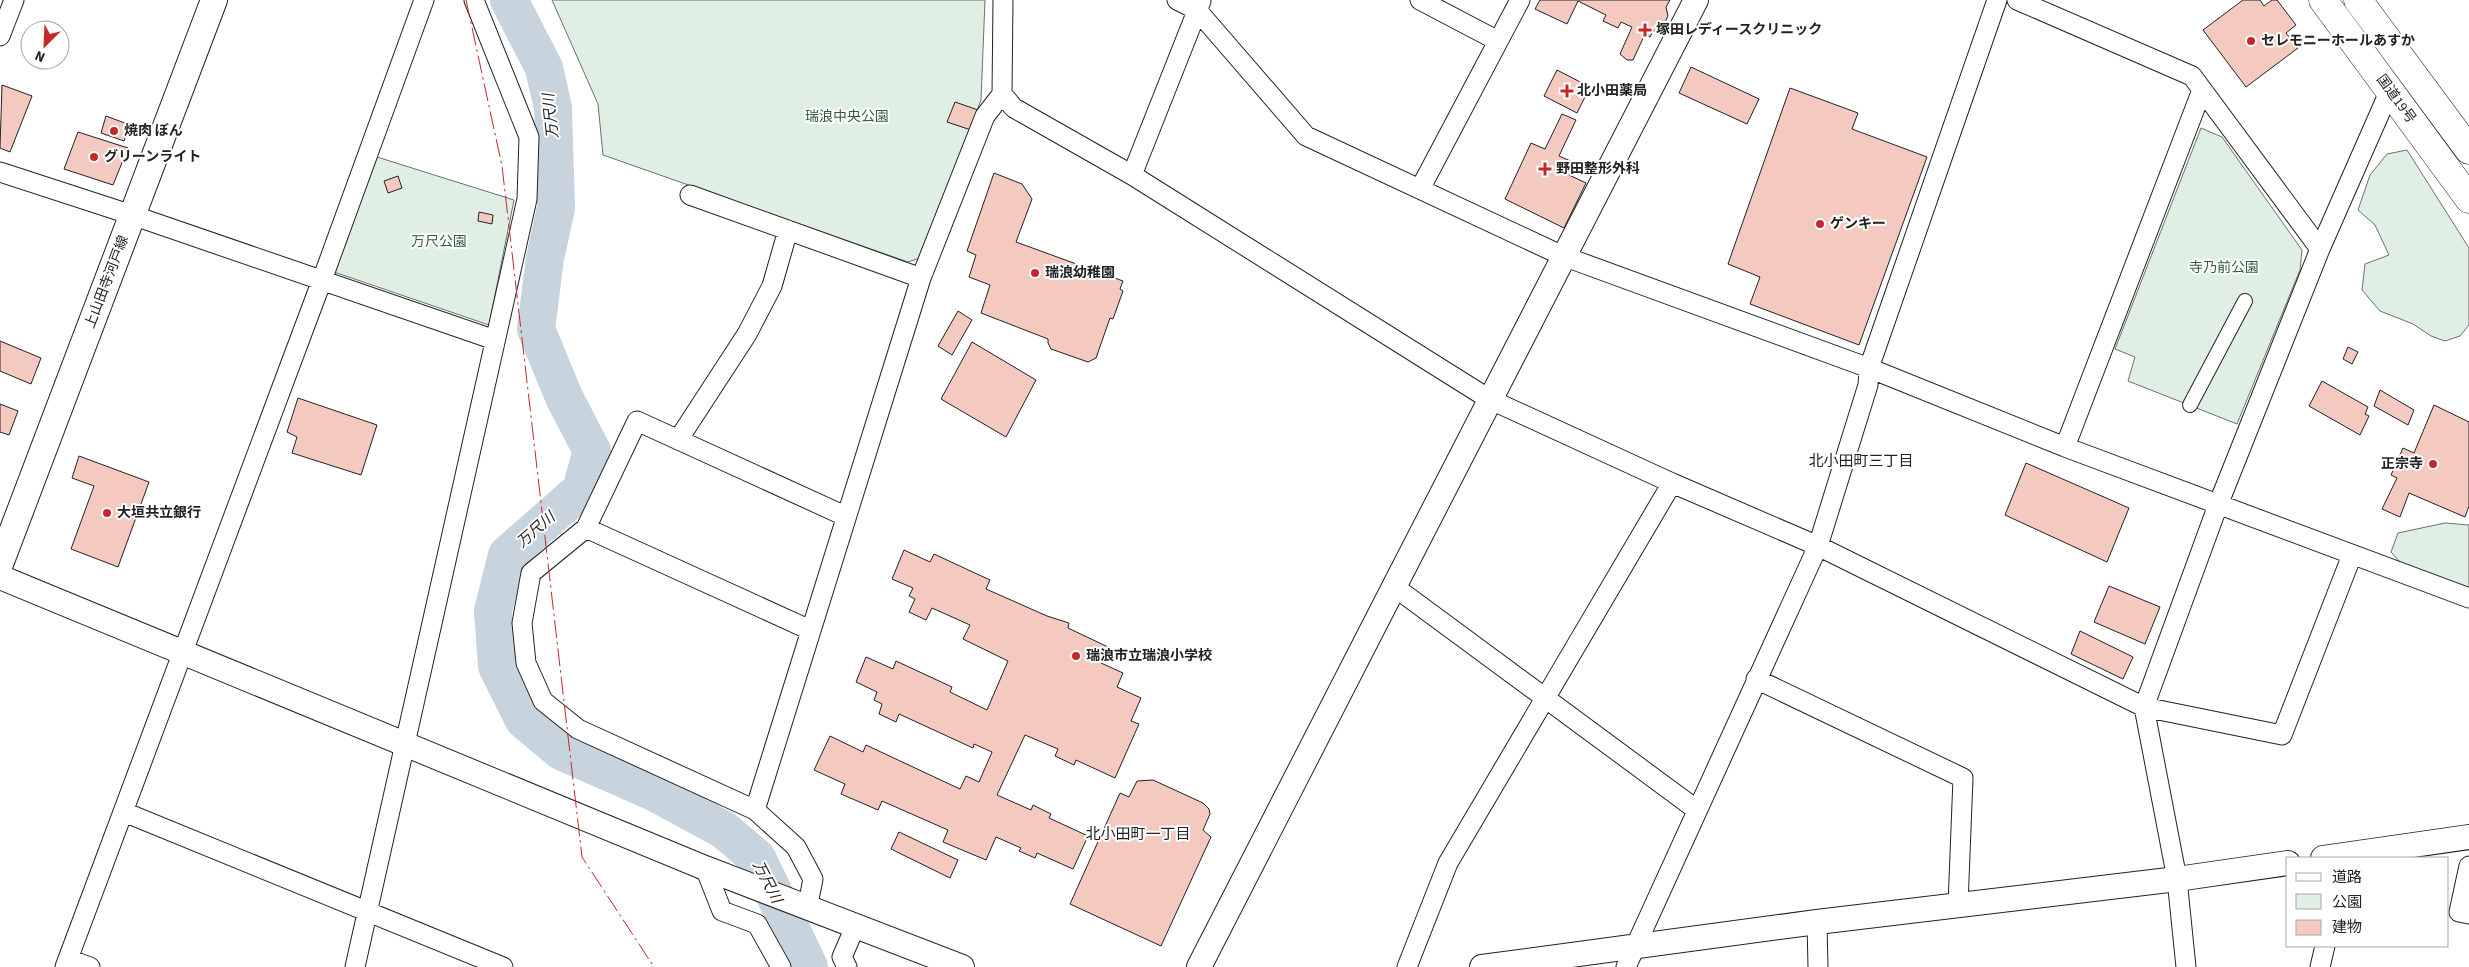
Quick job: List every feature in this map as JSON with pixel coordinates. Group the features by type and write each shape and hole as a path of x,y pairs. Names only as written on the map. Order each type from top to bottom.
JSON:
{"highway":[{"name":"国道19号","path":"2323,0 2469,199"},
{"name":"国道19号","path":"2364,2 2469,150"}],"main road":[{"name":"上山田寺河戸線","path":"0,564 214,0"}],"street":[{"path":"0,36 14,0"},
{"path":"90,967 66,963 322,280 424,0"},
{"path":"355,967 528,199 529,138 474,0"},
{"path":"754,810 921,278 985,116 1002,94 1003,0"},
{"path":"1177,0 1199,5 1306,136 1563,256 1870,368 2065,447 2218,506 2469,598"},
{"path":"1420,0 1498,41"},
{"path":"1420,189 1520,0"},
{"path":"1199,967 1396,588 1489,399 1696,0"},
{"path":"1626,967 1818,546 1868,385 1870,368 1997,0"},
{"path":"2016,0 2192,76 2320,249"},
{"path":"1132,175 1199,5"},
{"path":"2065,447 2202,90"},
{"path":"2186,967 2177,879 2144,706 2218,506 2320,249 2390,90"},
{"path":"1002,94 1014,108 1132,175 1489,399 1672,484 1818,546 2144,706 2282,735 2352,554"},
{"path":"0,172 132,215 495,340"},
{"path":"690,195 921,278"},
{"path":"678,440 747,334 772,286 788,230"},
{"path":"2190,405 2245,301"},
{"path":"807,909 813,879 796,848 754,810 578,729 543,701 526,663 522,623 531,573 586,528 637,422 845,516"},
{"path":"1407,967 1448,863 1672,484"},
{"path":"586,528 810,630"},
{"path":"0,577 184,651 705,868 807,909 962,967"},
{"path":"1396,588 1697,810"},
{"path":"1756,679 1963,778 1958,905"},
{"path":"124,812 503,967"},
{"path":"2335,857 2469,837"},
{"path":"1482,967 1637,945 2177,879 2286,863"},
{"path":"2469,866 2460,912 2469,914"},
{"path":"705,868 722,911 757,924 781,967"},
{"path":"1818,922 1818,967"},
{"path":"847,967 842,957 855,927"},
{"path":"2320,967 2324,947"}],"green space":[{"name":"瑞浪中央公園","path":"552,0 985,0 981,100 920,258 908,262 603,155 598,104"},
{"name":"寺乃前公園","path":"2201,128 2222,137 2302,250 2300,270 2237,424 2128,381 2135,357 2115,349"},
{"path":"2407,150 2469,248 2469,325 2460,336 2445,341 2431,336 2413,324 2380,311 2362,290 2365,264 2389,255 2375,225 2358,210 2370,175 2387,154"},
{"name":"万尺公園","path":"377,157 514,200 489,325 334,272"},
{"path":"2445,523 2469,525 2469,588 2401,563 2391,552 2398,533"}],"building":[{"name":"塚田レディースクリニック","path":"1540,0 1670,0 1666,7 1668,16 1662,29 1653,31 1650,37 1645,34 1633,60 1627,60 1620,54 1632,27 1621,22 1618,28 1603,21 1606,15 1578,1 1567,24 1535,9"},
{"name":"セレモニーホールあすか","path":"2243,0 2260,0 2264,6 2272,0 2277,0 2296,25 2286,33 2298,48 2246,87 2203,30"},
{"path":"1691,67 1759,99 1747,124 1679,93"},
{"name":"北小田薬局","path":"1557,70 1590,87 1577,113 1544,96"},
{"path":"2,85 32,96 10,152 0,148"},
{"path":"1790,88 1858,113 1852,129 1927,157 1859,345 1750,304 1760,277 1728,264"},
{"path":"955,102 981,111 974,131 947,122"},
{"name":"野田整形外科","path":"1562,114 1576,120 1559,156 1575,163 1569,175 1586,183 1564,228 1505,199 1531,143 1545,149"},
{"path":"106,116 130,125 124,141 101,133"},
{"path":"78,132 128,148 113,185 64,169"},
{"path":"994,173 1022,184 1032,199 1016,242 1123,281 1120,289 1123,291 1113,319 1110,318 1096,358 1088,362 1051,349 1048,339 981,313 990,285 969,277 976,255 967,251"},
{"path":"398,176 402,188 388,193 384,181"},
{"path":"479,212 493,215 492,224 478,221"},
{"path":"958,311 972,320 952,355 938,346"},
{"path":"0,341 41,358 31,384 0,371"},
{"path":"972,342 1036,380 1006,437 941,399"},
{"path":"2348,347 2358,352 2352,364 2343,359"},
{"path":"2322,381 2368,407 2365,414 2369,416 2360,435 2309,406"},
{"path":"2380,390 2414,410 2408,425 2374,406"},
{"path":"298,398 377,425 361,475 292,453 297,437 287,432"},
{"path":"0,404 18,411 9,435 0,432"},
{"name":"正宗寺","path":"2434,405 2469,422 2469,506 2465,517 2409,493 2400,517 2382,509 2397,478 2391,475 2403,448 2414,453"},
{"path":"79,456 149,482 118,567 71,549 94,486 72,478"},
{"path":"2026,463 2129,508 2107,562 2005,515"},
{"path":"904,550 930,562 934,554 990,580 986,589 1047,616 1069,623 1068,628 1108,647 1101,663 1123,673 1117,687 1141,698 1131,721 1139,724 1115,778 1076,760 1074,765 1055,756 1058,749 1025,735 997,795 1031,810 1033,805 1051,814 1049,818 1088,836 1073,869 1037,853 1035,858 1019,851 1021,848 996,837 986,860 943,842 948,830 882,801 878,810 841,794 845,784 814,770 830,736 863,752 866,745 960,789 966,776 979,782 992,752 974,744 973,748 899,714 896,722 879,714 882,704 874,700 877,692 856,682 866,657 893,669 896,661 952,687 950,692 987,710 1008,661 963,639 970,625 932,608 926,620 909,612 915,599 909,596 913,588 892,579"},
{"path":"2109,586 2160,607 2145,644 2094,622"},
{"path":"2080,631 2133,657 2123,679 2071,654"},
{"path":"1153,780 1203,803 1209,809 1210,814 1203,830 1211,837 1161,946 1070,904 1120,793 1129,797 1137,781"},
{"path":"899,832 958,860 950,878 891,849"}],"waterway":[{"name":"万尺川","path":"509,0 544,68 553,108 556,208 545,258 536,329 564,397 592,451 581,490 507,555 493,611 497,666 524,720 561,751 654,792 724,830 757,858 809,967"}],"power":[{"path":"466,0 502,166 582,857 654,967"}],"place":[{"name":"塚田レディースクリニック","path":"1645,30"},
{"name":"セレモニーホールあすか","path":"2251,41"},
{"name":"北小田薬局","path":"1567,91"},
{"name":"焼肉 ぼん","path":"114,131"},
{"name":"グリーンライト","path":"94,157"},
{"name":"野田整形外科","path":"1545,169"},
{"name":"ゲンキー","path":"1820,224"},
{"name":"瑞浪幼稚園","path":"1035,273"},
{"name":"正宗寺","path":"2433,464"},
{"name":"大垣共立銀行","path":"107,513"},
{"name":"瑞浪市立瑞浪小学校","path":"1076,656"}],"district":[{"name":"北小田町三丁目","path":"1861,461"},
{"name":"北小田町一丁目","path":"1138,834"}]}
